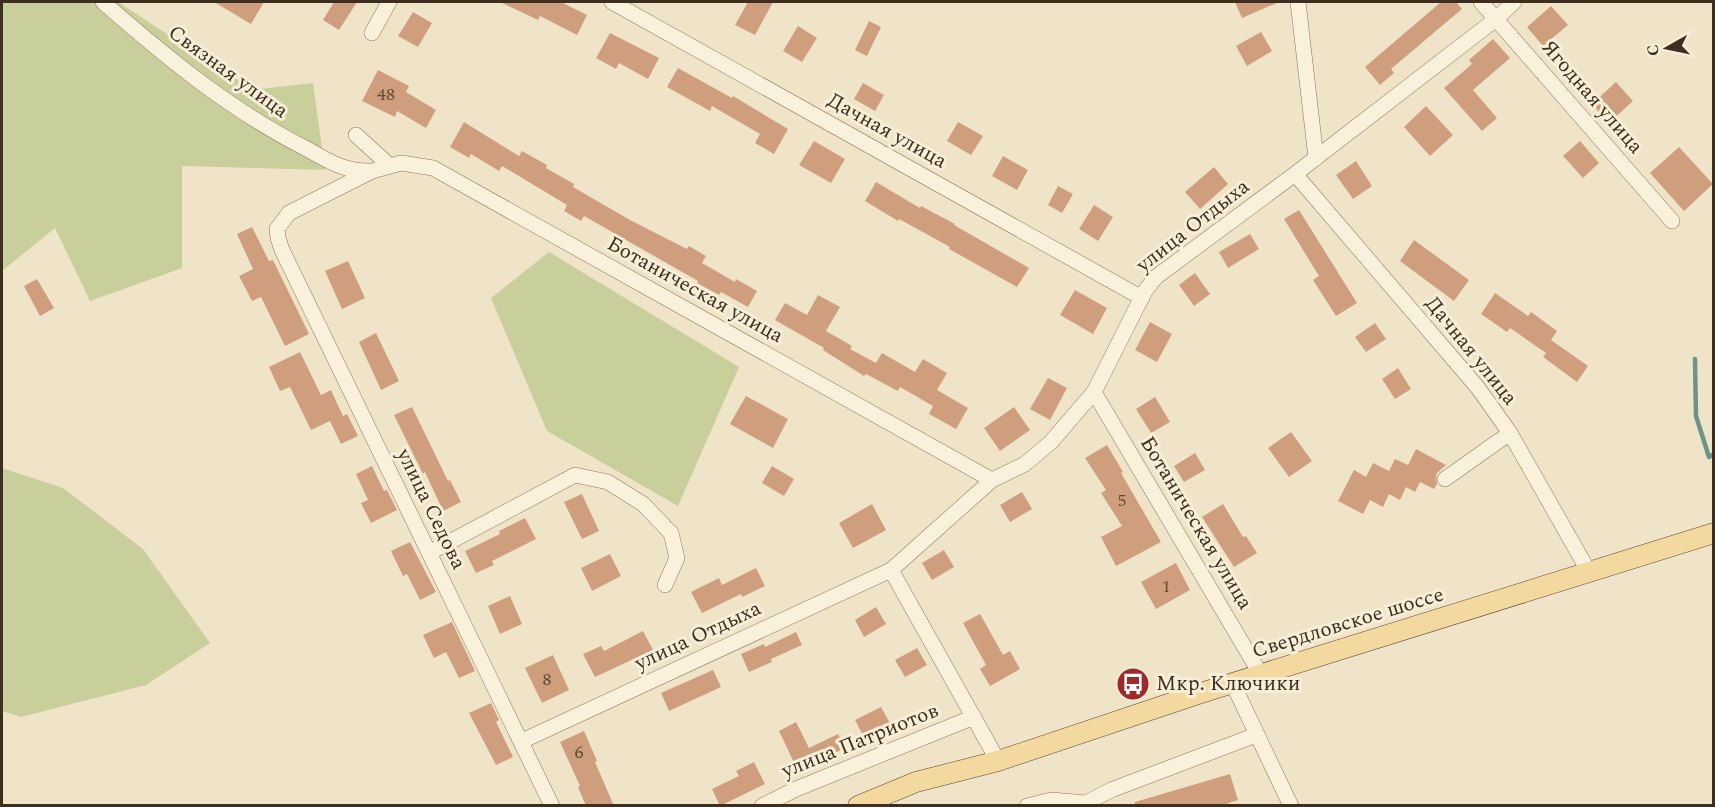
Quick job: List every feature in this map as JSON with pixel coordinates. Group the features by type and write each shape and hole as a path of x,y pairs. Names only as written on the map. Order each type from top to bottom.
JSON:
{"main road":[{"name":"Свердловское шоссе","path":"858,806 916,782 998,761 1261,675 1713,533"},
{"name":"Свердловское шоссе","path":"895,806 998,761"}],"street":[{"name":"Связная улица","path":"103,2 235,108 271,131 346,169 372,171"},
{"path":"372,33 388,2"},
{"name":"Дачная улица","path":"612,2 1142,298"},
{"path":"1298,2 1316,158"},
{"name":"Ягодная улица","path":"1481,2 1672,221"},
{"name":"улица Отдыха","path":"522,741 891,570 992,480 1038,454 1094,392 1142,298 1156,277 1316,158 1515,2"},
{"path":"356,135 390,166"},
{"name":"Ботаническая улица","path":"372,171 401,163 433,168 992,480"},
{"name":"улица Седова","path":"372,171 289,213 277,229 282,250 552,806"},
{"name":"Дачная улица","path":"1295,174 1478,388 1510,433 1589,572"},
{"name":"Ботаническая улица","path":"1094,392 1261,675"},
{"path":"1445,479 1510,433"},
{"path":"429,553 575,475 608,482 644,504 671,533 678,558 665,585"},
{"path":"891,570 998,761"},
{"path":"1233,684 1291,806"},
{"name":"улица Патриотов","path":"762,806 796,789 974,717"},
{"path":"1026,806 1051,800 1087,804 1120,786 1256,735"}],"green space":[{"path":"2,2 118,2 234,78 259,89 313,83 325,170 182,166 182,268 90,301 55,228 2,271"},
{"path":"549,252 739,367 678,506 547,431 491,298"},
{"path":"2,468 63,488 143,549 210,643 146,685 21,717 2,711"}],"building":[{"path":"214,2 264,2 251,24"},
{"path":"334,2 357,2 339,30 323,20"},
{"path":"500,2 561,2 587,15 577,35 540,16 538,20"},
{"path":"748,2 773,2 755,35 735,25"},
{"path":"1235,2 1279,2 1242,18"},
{"path":"1441,2 1456,2 1462,9 1391,69 1394,73 1380,85 1365,67"},
{"path":"1551,6 1568,25 1543,46 1527,27"},
{"path":"413,12 432,23 418,47 398,36"},
{"path":"869,21 881,27 867,56 855,50"},
{"path":"798,26 817,38 802,62 783,51"},
{"path":"1261,32 1272,51 1247,66 1236,46"},
{"path":"610,33 659,58 648,79 619,63 616,69 596,58"},
{"path":"1493,39 1510,58 1473,90 1497,118 1482,131 1444,88 1472,64 1469,60"},
{"path":"678,68 732,98 733,96 788,129 774,154 755,143 760,134 712,106 710,111 667,87"},
{"path":"378,70 409,86 406,92 436,110 426,128 397,111 395,117 362,101"},
{"path":"1616,82 1633,101 1609,123 1592,104"},
{"path":"863,83 884,95 875,111 854,99"},
{"path":"1426,106 1453,135 1430,156 1404,127"},
{"path":"464,122 519,156 522,151 547,165 546,168 574,184 573,187 630,220 687,249 689,246 706,256 702,263 735,282 736,279 757,291 748,307 721,292 719,295 697,283 698,281 584,216 581,221 564,211 567,205 502,166 499,171 471,154 469,158 450,147"},
{"path":"958,122 983,136 971,155 947,141"},
{"path":"814,141 845,159 831,183 799,165"},
{"path":"1580,141 1599,163 1583,178 1563,156"},
{"path":"1679,147 1713,184 1684,211 1650,173"},
{"path":"1003,156 1028,170 1017,190 992,176"},
{"path":"1356,161 1372,186 1353,199 1336,175"},
{"path":"1214,167 1228,184 1200,209 1185,192"},
{"path":"876,182 920,208 921,206 955,224 1029,268 1017,287 949,249 950,247 899,219 898,221 865,201"},
{"path":"1058,186 1073,194 1062,213 1048,205"},
{"path":"1094,205 1113,217 1098,241 1079,229"},
{"path":"1299,210 1357,303 1336,316 1313,280 1319,276 1284,219"},
{"path":"252,227 269,261 273,260 309,334 285,346 261,297 252,301 239,276 253,269 237,234"},
{"path":"1250,234 1259,249 1228,268 1219,252"},
{"path":"1414,240 1469,280 1454,301 1400,261"},
{"path":"348,261 365,298 342,309 325,271"},
{"path":"1195,273 1210,294 1194,306 1179,285"},
{"path":"37,279 54,308 40,316 24,286"},
{"path":"1075,290 1107,308 1093,334 1060,315"},
{"path":"1495,293 1528,316 1531,312 1557,331 1551,340 1588,366 1577,382 1543,357 1546,353 1510,328 1507,332 1481,314"},
{"path":"818,295 840,307 826,331 852,346 850,349 876,363 882,353 915,372 923,359 947,373 937,390 968,408 956,429 929,414 933,406 900,387 898,391 866,374 864,376 823,350 824,348 775,320 785,303 807,315"},
{"path":"1150,322 1172,334 1157,362 1135,350"},
{"path":"1375,323 1386,339 1366,352 1355,337"},
{"path":"376,333 399,381 381,390 359,342"},
{"path":"300,352 321,395 331,390 343,416 347,414 358,436 341,444 330,421 311,430 290,387 280,391 269,367"},
{"path":"1398,368 1411,389 1395,399 1382,379"},
{"path":"1048,378 1067,388 1050,420 1030,409"},
{"path":"746,396 788,419 773,448 730,424"},
{"path":"1155,397 1170,422 1151,433 1136,409"},
{"path":"412,407 448,481 450,480 461,502 443,511 394,415"},
{"path":"1014,407 1030,430 1000,451 984,428"},
{"path":"1291,432 1312,461 1289,477 1268,448"},
{"path":"1107,445 1161,542 1116,566 1101,537 1122,526 1101,493 1106,490 1085,458"},
{"path":"1416,449 1446,465 1436,474 1437,484 1434,489 1420,482 1415,492 1406,487 1400,500 1389,494 1383,507 1370,500 1363,514 1338,501 1354,470 1366,477 1373,463 1389,471 1395,459 1408,465"},
{"path":"1195,453 1205,470 1184,482 1174,466"},
{"path":"372,466 384,491 387,490 397,510 371,523 361,503 368,500 356,474"},
{"path":"772,466 794,479 784,496 762,483"},
{"path":"1022,492 1032,509 1010,522 1000,505"},
{"path":"582,494 599,531 582,539 564,502"},
{"path":"872,504 886,530 853,548 839,523"},
{"path":"1223,504 1243,537 1246,536 1257,553 1234,567 1202,517"},
{"path":"525,518 536,539 492,561 494,565 476,573 465,551 500,534 499,531"},
{"path":"410,542 436,592 420,600 407,574 403,576 391,551"},
{"path":"944,550 954,567 932,580 922,563"},
{"path":"610,554 621,576 592,591 581,568"},
{"path":"1176,563 1190,590 1156,609 1141,582"},
{"path":"756,568 765,586 742,597 741,594 702,613 691,592 719,578 722,585"},
{"path":"510,596 522,624 500,634 488,606"},
{"path":"876,607 886,624 864,637 855,620"},
{"path":"980,614 1003,655 1010,651 1020,669 990,686 980,669 986,665 963,623"},
{"path":"452,622 475,671 459,678 446,652 434,658 423,635"},
{"path":"643,631 653,650 595,677 583,654 601,646 604,651"},
{"path":"796,632 802,645 749,672 741,654 764,644 765,647"},
{"path":"917,648 927,665 905,677 895,660"},
{"path":"553,655 569,690 542,703 525,668"},
{"path":"713,670 721,687 669,711 661,693"},
{"path":"491,703 499,720 496,722 513,757 496,765 469,713"},
{"path":"881,707 892,727 866,741 855,720"},
{"path":"796,722 809,748 838,734 845,748 798,771 779,731"},
{"path":"584,731 614,806 586,806 578,787 580,786 560,742"},
{"path":"754,762 765,784 720,806 712,789 739,776 736,771"},
{"path":"1230,774 1238,800 1220,806 1135,806 1135,802"}],"waterway":[{"path":"1695,359 1696,416 1709,457 1714,454"}],"place":[{"name":"Мкр. Ключики","path":"1133,684"}]}
